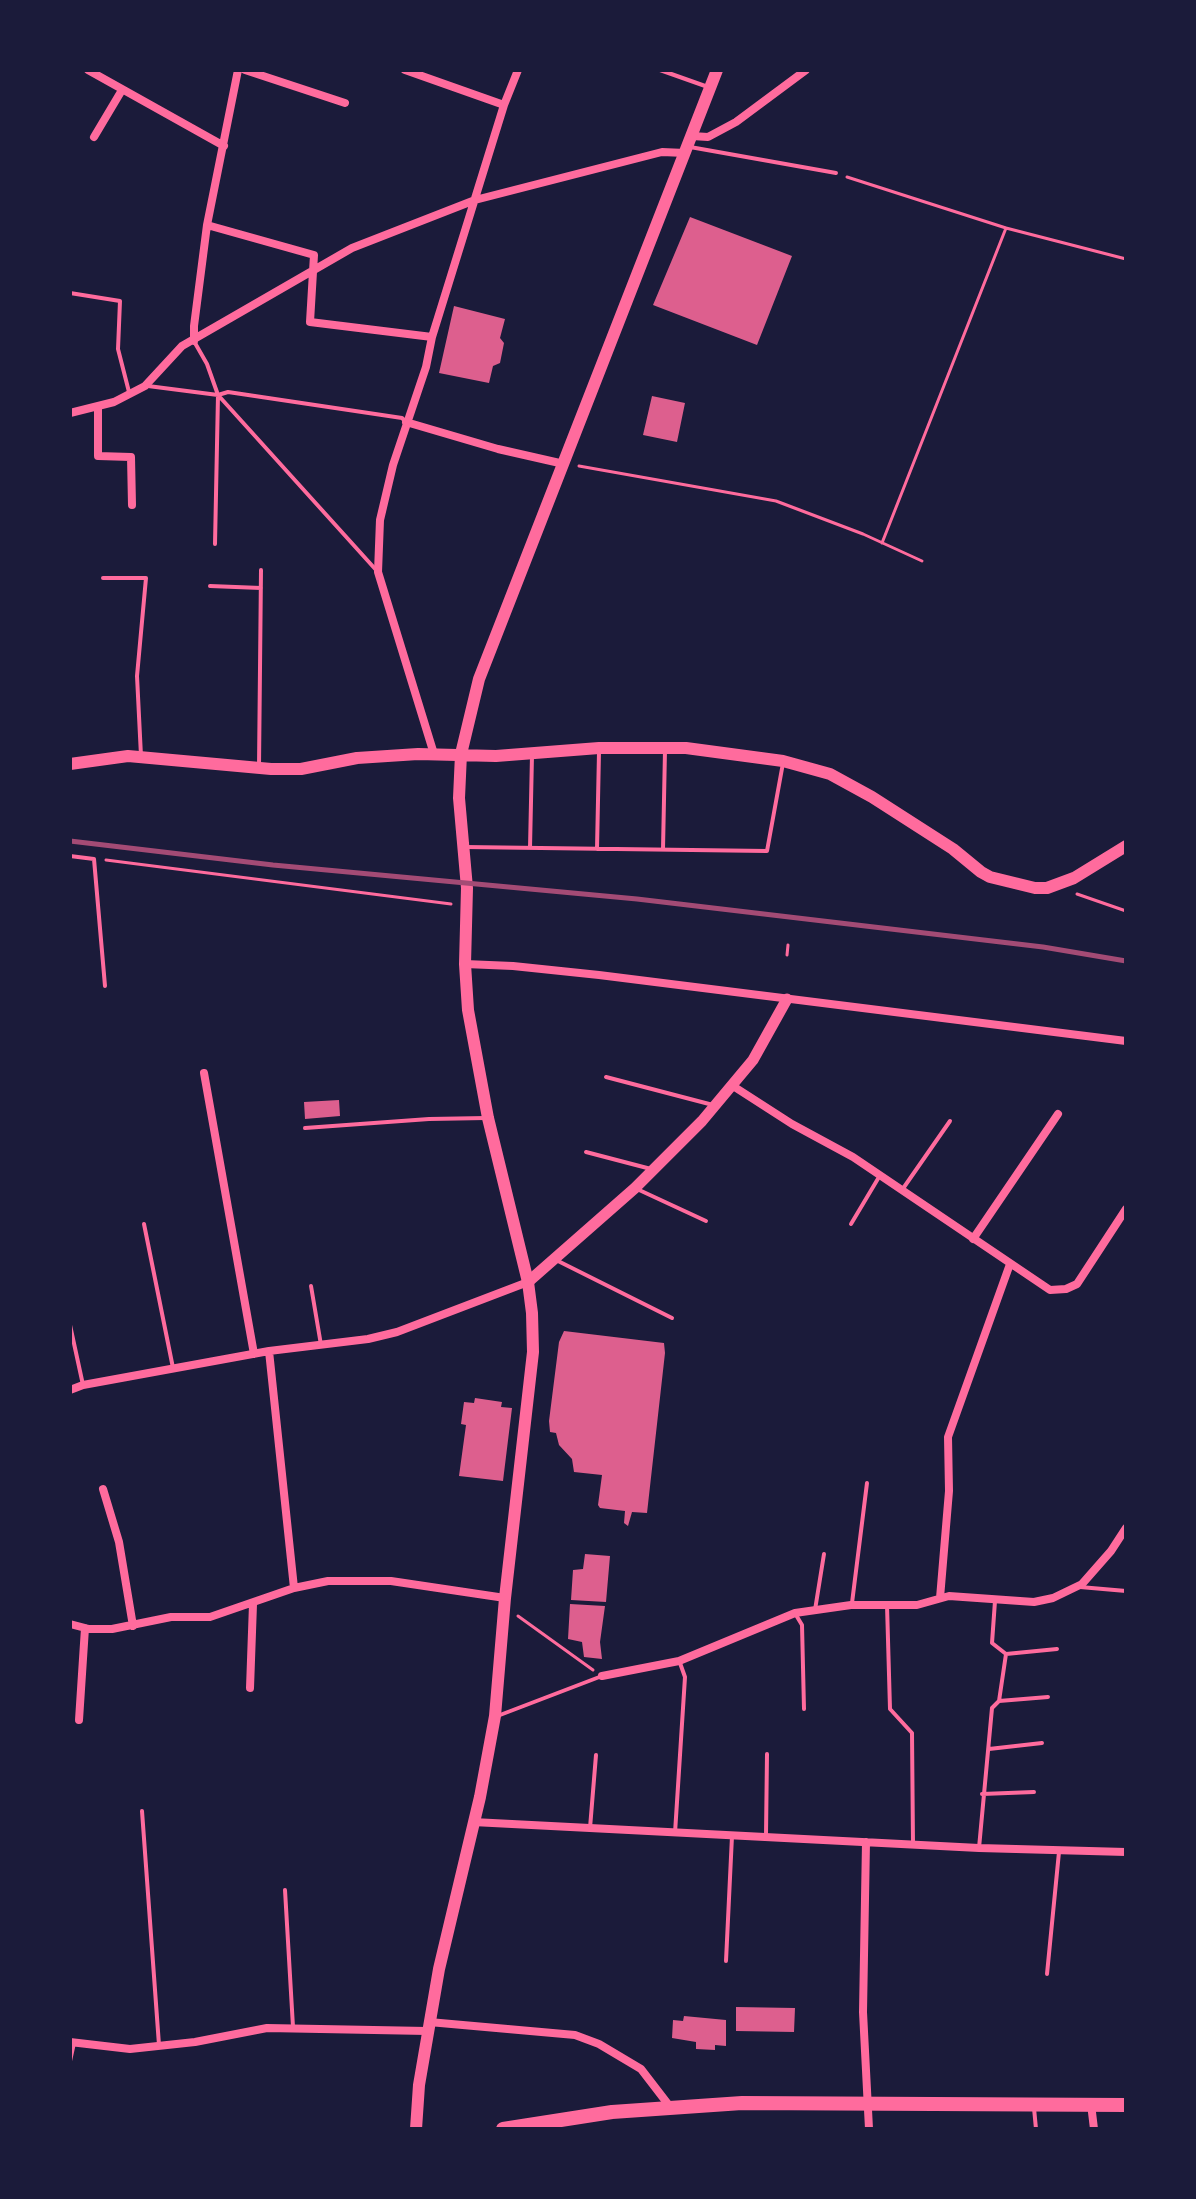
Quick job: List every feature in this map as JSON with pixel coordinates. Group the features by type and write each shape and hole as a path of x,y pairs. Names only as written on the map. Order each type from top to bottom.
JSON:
{"main road":[{"path":"416,2129 428,2026 495,1716 533,1352 528,1282 470,1033 465,964 464,847 459,798 461,754 479,679 717,70"},
{"path":"70,764 128,756 259,769 301,769 357,758 434,754 496,756 599,748 666,748 733,753 783,761 830,774 872,797 990,877 1035,888 1074,878 1126,846"},
{"path":"503,2129 612,2112 742,2103 1126,2105"}],"street":[{"path":"88,70 224,146"},
{"path":"194,341 207,225 238,70"},
{"path":"245,70 345,103"},
{"path":"405,70 504,105"},
{"path":"434,754 378,572 380,520 406,422 426,367 432,337 504,105 518,70"},
{"path":"70,413 98,406 145,386 182,346 352,248 475,200 688,145 736,122 806,70"},
{"path":"94,137 122,90"},
{"path":"207,225 314,255 310,322 432,337"},
{"path":"98,406 98,456 131,457 132,505"},
{"path":"406,422 498,449 564,464"},
{"path":"465,964 599,975 1126,1041"},
{"path":"70,1390 173,1368 397,1332 528,1282 635,1188 715,1106 753,1060 787,999"},
{"path":"204,1073 254,1354"},
{"path":"733,1086 881,1175 1050,1290 1066,1289 1077,1284 1126,1209"},
{"path":"973,1239 1058,1114"},
{"path":"940,1598 949,1491 948,1437 1010,1264"},
{"path":"269,1351 294,1588"},
{"path":"103,1489 119,1542 133,1626"},
{"path":"602,1676 679,1661 795,1613 851,1605 917,1605 940,1598 1034,1602 1053,1598 1077,1586 1111,1551 1126,1528"},
{"path":"70,1624 112,1629 171,1617 210,1617 294,1588 328,1581 391,1581 505,1602"},
{"path":"250,1688 253,1604"},
{"path":"79,1720 85,1628"},
{"path":"473,1822 979,1848 1126,1852"},
{"path":"866,1842 863,2012 869,2129"},
{"path":"72,2042 109,2048 160,2047 241,2031 293,2027 428,2026 575,2035 599,2044 641,2069 671,2108"},
{"path":"1091,2104 1094,2129"}],"lane":[{"path":"660,70 711,87"},
{"path":"688,145 836,173"},
{"path":"70,293 120,301 118,349 129,394"},
{"path":"194,341 207,364 218,395 215,544"},
{"path":"145,386 218,395 228,392 386,415 402,418 406,422"},
{"path":"218,395 378,572"},
{"path":"259,769 261,570"},
{"path":"103,578 146,578 137,676 141,757"},
{"path":"210,586 261,588"},
{"path":"597,849 599,748"},
{"path":"663,850 666,748"},
{"path":"530,848 532,753"},
{"path":"464,847 767,851 783,761"},
{"path":"70,856 94,859 105,986"},
{"path":"606,1077 715,1106"},
{"path":"305,1128 488,1118"},
{"path":"902,1190 950,1121"},
{"path":"586,1152 653,1170"},
{"path":"851,1224 881,1175"},
{"path":"635,1188 706,1221"},
{"path":"144,1224 173,1368"},
{"path":"556,1260 672,1318"},
{"path":"311,1286 321,1345"},
{"path":"70,1325 83,1385"},
{"path":"851,1605 867,1483"},
{"path":"815,1610 824,1554"},
{"path":"1077,1586 1126,1591"},
{"path":"995,1599 992,1643 1006,1654 1057,1649"},
{"path":"887,1605 890,1709 912,1733 913,1844"},
{"path":"795,1613 802,1625 804,1709"},
{"path":"979,1848 992,1708 999,1701 1006,1654"},
{"path":"675,1833 685,1677 679,1661"},
{"path":"495,1716 602,1676"},
{"path":"999,1701 1048,1697"},
{"path":"988,1749 1042,1743"},
{"path":"766,1837 767,1754"},
{"path":"590,1828 596,1755"},
{"path":"982,1794 1034,1792"},
{"path":"142,1811 160,2047"},
{"path":"726,1961 732,1836"},
{"path":"1047,1974 1059,1850"},
{"path":"285,1890 293,2027"},
{"path":"70,2061 72,2042"},
{"path":"1033,2104 1036,2129"}],"path":[{"path":"836,173 1006,228 1126,259"},
{"path":"882,543 1006,228"},
{"path":"564,464 776,501 922,561"},
{"path":"94,859 466,906"},
{"path":"1056,885 1126,911"},
{"path":"787,955 788,945"},
{"path":"505,1602 602,1676"}],"building":[{"path":"690,217 792,256 757,345 653,305"},
{"path":"454,306 505,319 500,338 504,343 500,363 493,366 489,383 439,373"},
{"path":"652,396 685,403 677,442 643,435"},
{"path":"339,1100 340,1116 305,1119 304,1102"},
{"path":"564,1331 664,1343 647,1513 632,1512 628,1526 624,1523 625,1511 600,1508 598,1505 602,1475 574,1472 572,1459 559,1445 556,1433 550,1432 559,1342"},
{"path":"475,1398 502,1402 501,1407 512,1408 503,1481 459,1476 466,1425 461,1424 464,1402 474,1403"},
{"path":"585,1554 610,1556 606,1602 571,1600 573,1570 583,1569"},
{"path":"570,1604 605,1606 600,1642 602,1659 584,1657 582,1642 568,1639"},
{"path":"736,2007 795,2008 794,2032 736,2031"},
{"path":"684,2016 726,2020 726,2046 715,2045 715,2050 696,2049 696,2042 672,2038 673,2020 683,2021"}],"railway":[{"path":"70,841 273,865 637,899 1043,947 1126,961"}]}
